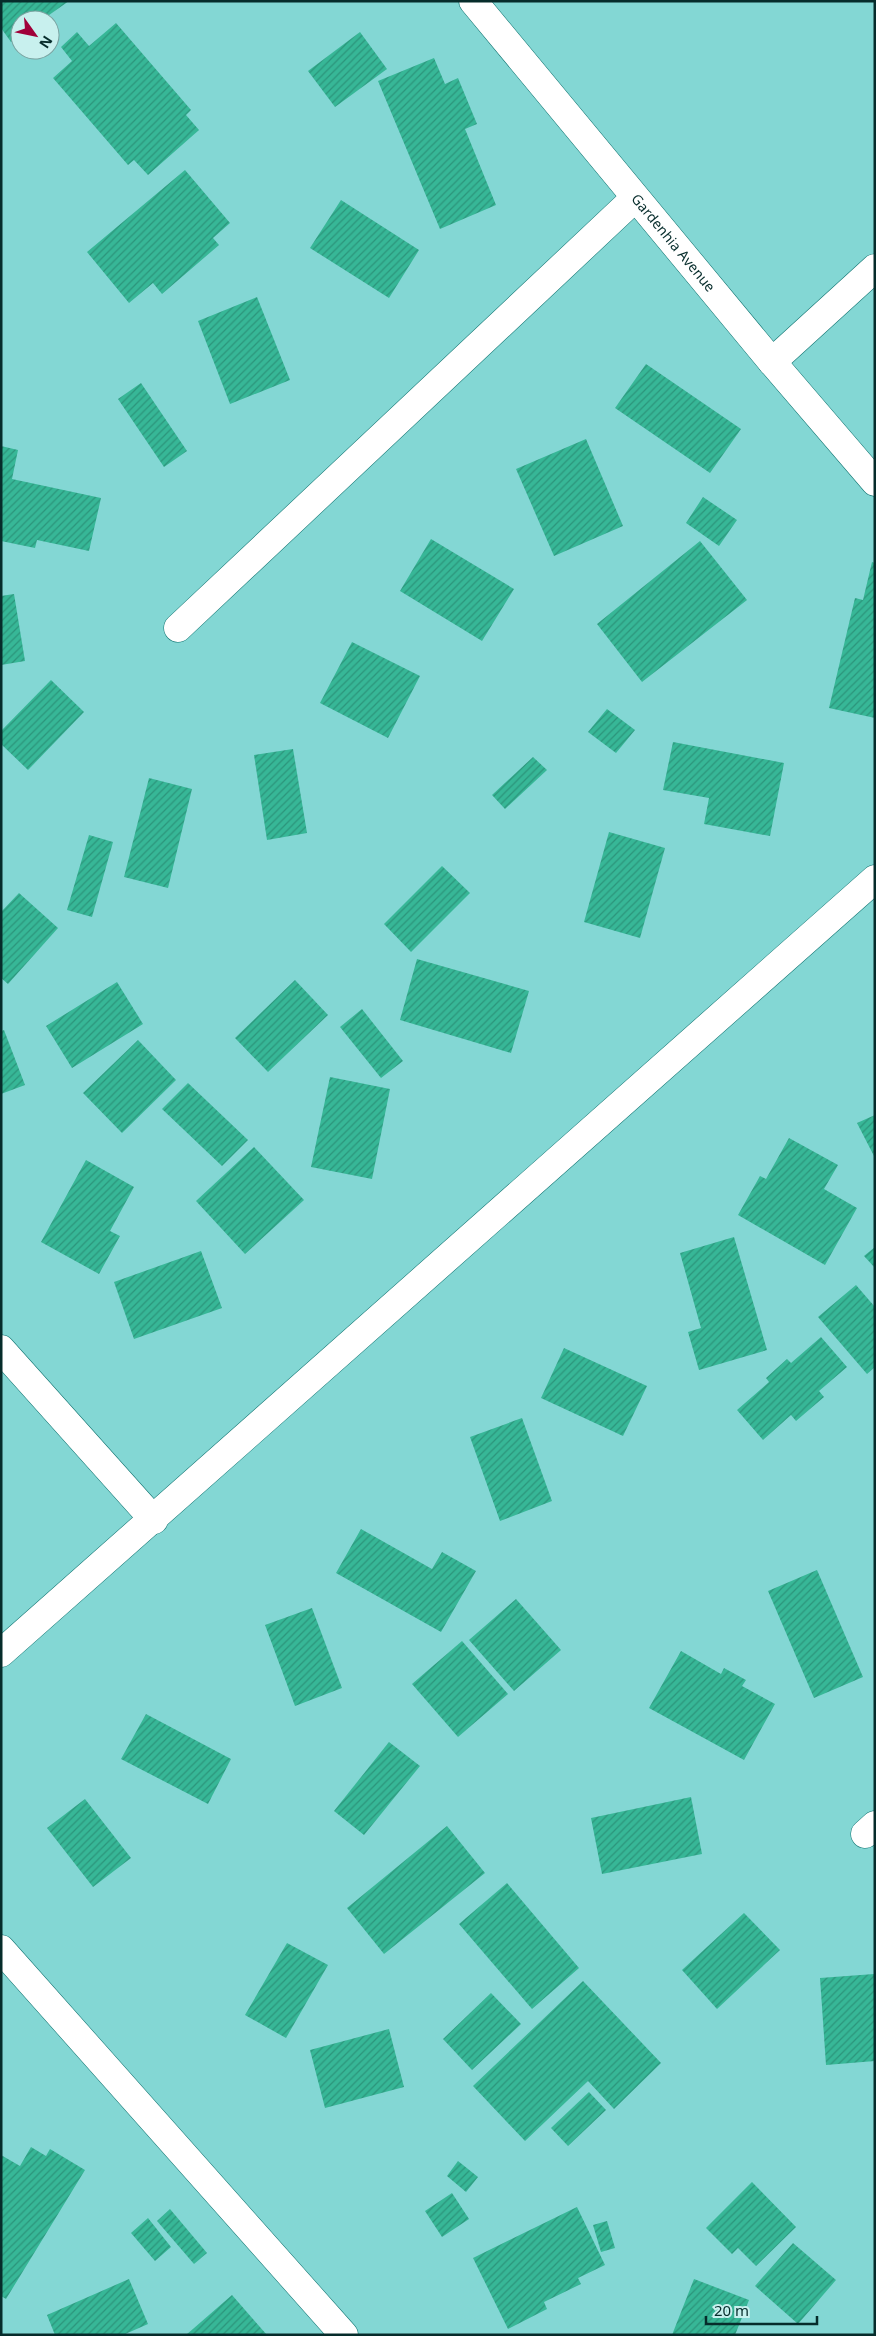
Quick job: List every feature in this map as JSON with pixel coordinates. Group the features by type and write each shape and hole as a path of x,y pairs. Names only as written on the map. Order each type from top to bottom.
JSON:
{"street":[{"name":"Gardenhia Avenue","path":"473,1 772,362 875,482"},
{"path":"178,628 636,198"},
{"path":"772,362 875,268"},
{"path":"1,1653 154,1520 875,879"},
{"path":"1,1349 154,1520"},
{"path":"1,1949 344,2335"}],"building":[{"path":"1,1 69,1 56,10 10,10 10,41 1,28"},
{"path":"116,23 191,110 186,115 199,130 148,175 134,160 128,165 53,78 72,61 61,47 77,32 89,46"},
{"path":"360,32 387,69 335,107 308,71"},
{"path":"434,58 445,84 458,78 477,124 465,129 496,205 440,229 378,81"},
{"path":"185,170 230,223 213,238 219,245 162,294 153,283 129,303 87,252"},
{"path":"341,200 419,250 389,298 310,248"},
{"path":"257,297 290,380 230,404 198,321"},
{"path":"646,364 741,429 710,473 615,408"},
{"path":"141,383 187,451 164,467 118,399"},
{"path":"586,439 623,526 554,556 516,469"},
{"path":"1,446 18,450 12,479 101,498 89,551 37,540 35,548 1,541"},
{"path":"703,497 737,520 719,546 686,523"},
{"path":"431,539 514,589 482,641 400,591"},
{"path":"700,541 747,600 642,682 597,624"},
{"path":"872,562 875,563 875,718 829,708 855,598 863,600"},
{"path":"14,594 25,661 1,665 1,596"},
{"path":"352,642 420,676 388,738 320,703"},
{"path":"51,680 84,712 28,770 1,744 1,731"},
{"path":"607,709 635,730 616,753 588,732"},
{"path":"673,742 784,763 770,836 704,824 709,798 663,790"},
{"path":"293,749 307,833 267,840 254,755"},
{"path":"533,757 547,770 505,809 492,795"},
{"path":"149,778 192,789 168,888 124,877"},
{"path":"609,832 665,848 640,938 584,922"},
{"path":"89,835 113,842 92,917 67,910"},
{"path":"442,866 470,893 411,952 384,924"},
{"path":"19,893 58,928 8,984 1,978 1,912"},
{"path":"417,959 529,991 511,1053 400,1020"},
{"path":"295,980 328,1015 268,1072 235,1038"},
{"path":"117,982 143,1024 72,1068 46,1026"},
{"path":"362,1009 403,1061 381,1078 340,1027"},
{"path":"4,1030 25,1085 1,1094 1,1031"},
{"path":"138,1040 176,1080 122,1133 83,1093"},
{"path":"330,1077 390,1089 372,1179 311,1167"},
{"path":"188,1083 248,1140 222,1166 162,1109"},
{"path":"875,1115 875,1158 857,1123"},
{"path":"789,1138 838,1165 824,1189 857,1208 825,1265 738,1215 760,1176 766,1179"},
{"path":"254,1147 304,1200 245,1254 196,1201"},
{"path":"86,1160 134,1187 110,1231 120,1236 99,1274 41,1242"},
{"path":"734,1237 767,1350 699,1370 688,1332 701,1328 680,1253"},
{"path":"875,1247 875,1268 864,1256"},
{"path":"201,1251 222,1308 134,1339 114,1282"},
{"path":"856,1285 875,1307 875,1367 867,1374 818,1317"},
{"path":"821,1337 847,1367 819,1391 824,1397 796,1421 791,1415 763,1440 737,1410 769,1382 766,1378 787,1359 791,1363"},
{"path":"564,1348 647,1386 623,1436 541,1398"},
{"path":"522,1418 552,1501 500,1521 470,1437"},
{"path":"361,1529 432,1569 442,1552 476,1571 441,1632 336,1573"},
{"path":"817,1570 863,1677 814,1698 768,1591"},
{"path":"516,1599 561,1650 514,1691 469,1640"},
{"path":"312,1608 342,1688 295,1706 265,1625"},
{"path":"462,1641 508,1694 458,1737 412,1684"},
{"path":"681,1651 721,1674 724,1668 746,1680 742,1686 775,1704 744,1760 649,1708"},
{"path":"146,1714 231,1759 208,1804 121,1759"},
{"path":"389,1742 420,1766 364,1835 334,1811"},
{"path":"691,1797 702,1854 602,1874 591,1818"},
{"path":"85,1799 131,1858 93,1887 47,1828"},
{"path":"447,1826 485,1873 384,1954 347,1908"},
{"path":"507,1883 579,1968 532,2009 459,1924"},
{"path":"744,1913 780,1950 717,2009 682,1970"},
{"path":"287,1943 328,1965 286,2038 245,2015"},
{"path":"874,1974 875,2061 826,2065 820,1978"},
{"path":"583,1981 661,2063 614,2109 588,2081 525,2141 473,2086"},
{"path":"491,1993 521,2024 472,2070 443,2039"},
{"path":"389,2029 404,2087 325,2108 310,2050"},
{"path":"589,2092 606,2110 568,2146 551,2128"},
{"path":"31,2147 46,2156 50,2149 85,2170 6,2299 1,2296 1,2155 20,2166"},
{"path":"458,2161 478,2177 466,2192 447,2176"},
{"path":"752,2182 796,2227 756,2266 738,2248 732,2254 706,2228"},
{"path":"452,2193 469,2219 442,2237 425,2211"},
{"path":"577,2207 605,2265 578,2278 581,2284 544,2302 547,2309 508,2329 473,2258"},
{"path":"170,2209 207,2253 194,2264 157,2221"},
{"path":"148,2218 171,2247 155,2261 131,2233"},
{"path":"607,2221 615,2248 601,2252 593,2225"},
{"path":"793,2243 836,2280 798,2324 755,2286"},
{"path":"129,2279 148,2324 123,2335 55,2335 47,2315"},
{"path":"694,2279 749,2300 735,2335 672,2335"},
{"path":"232,2295 267,2335 186,2335"}]}
